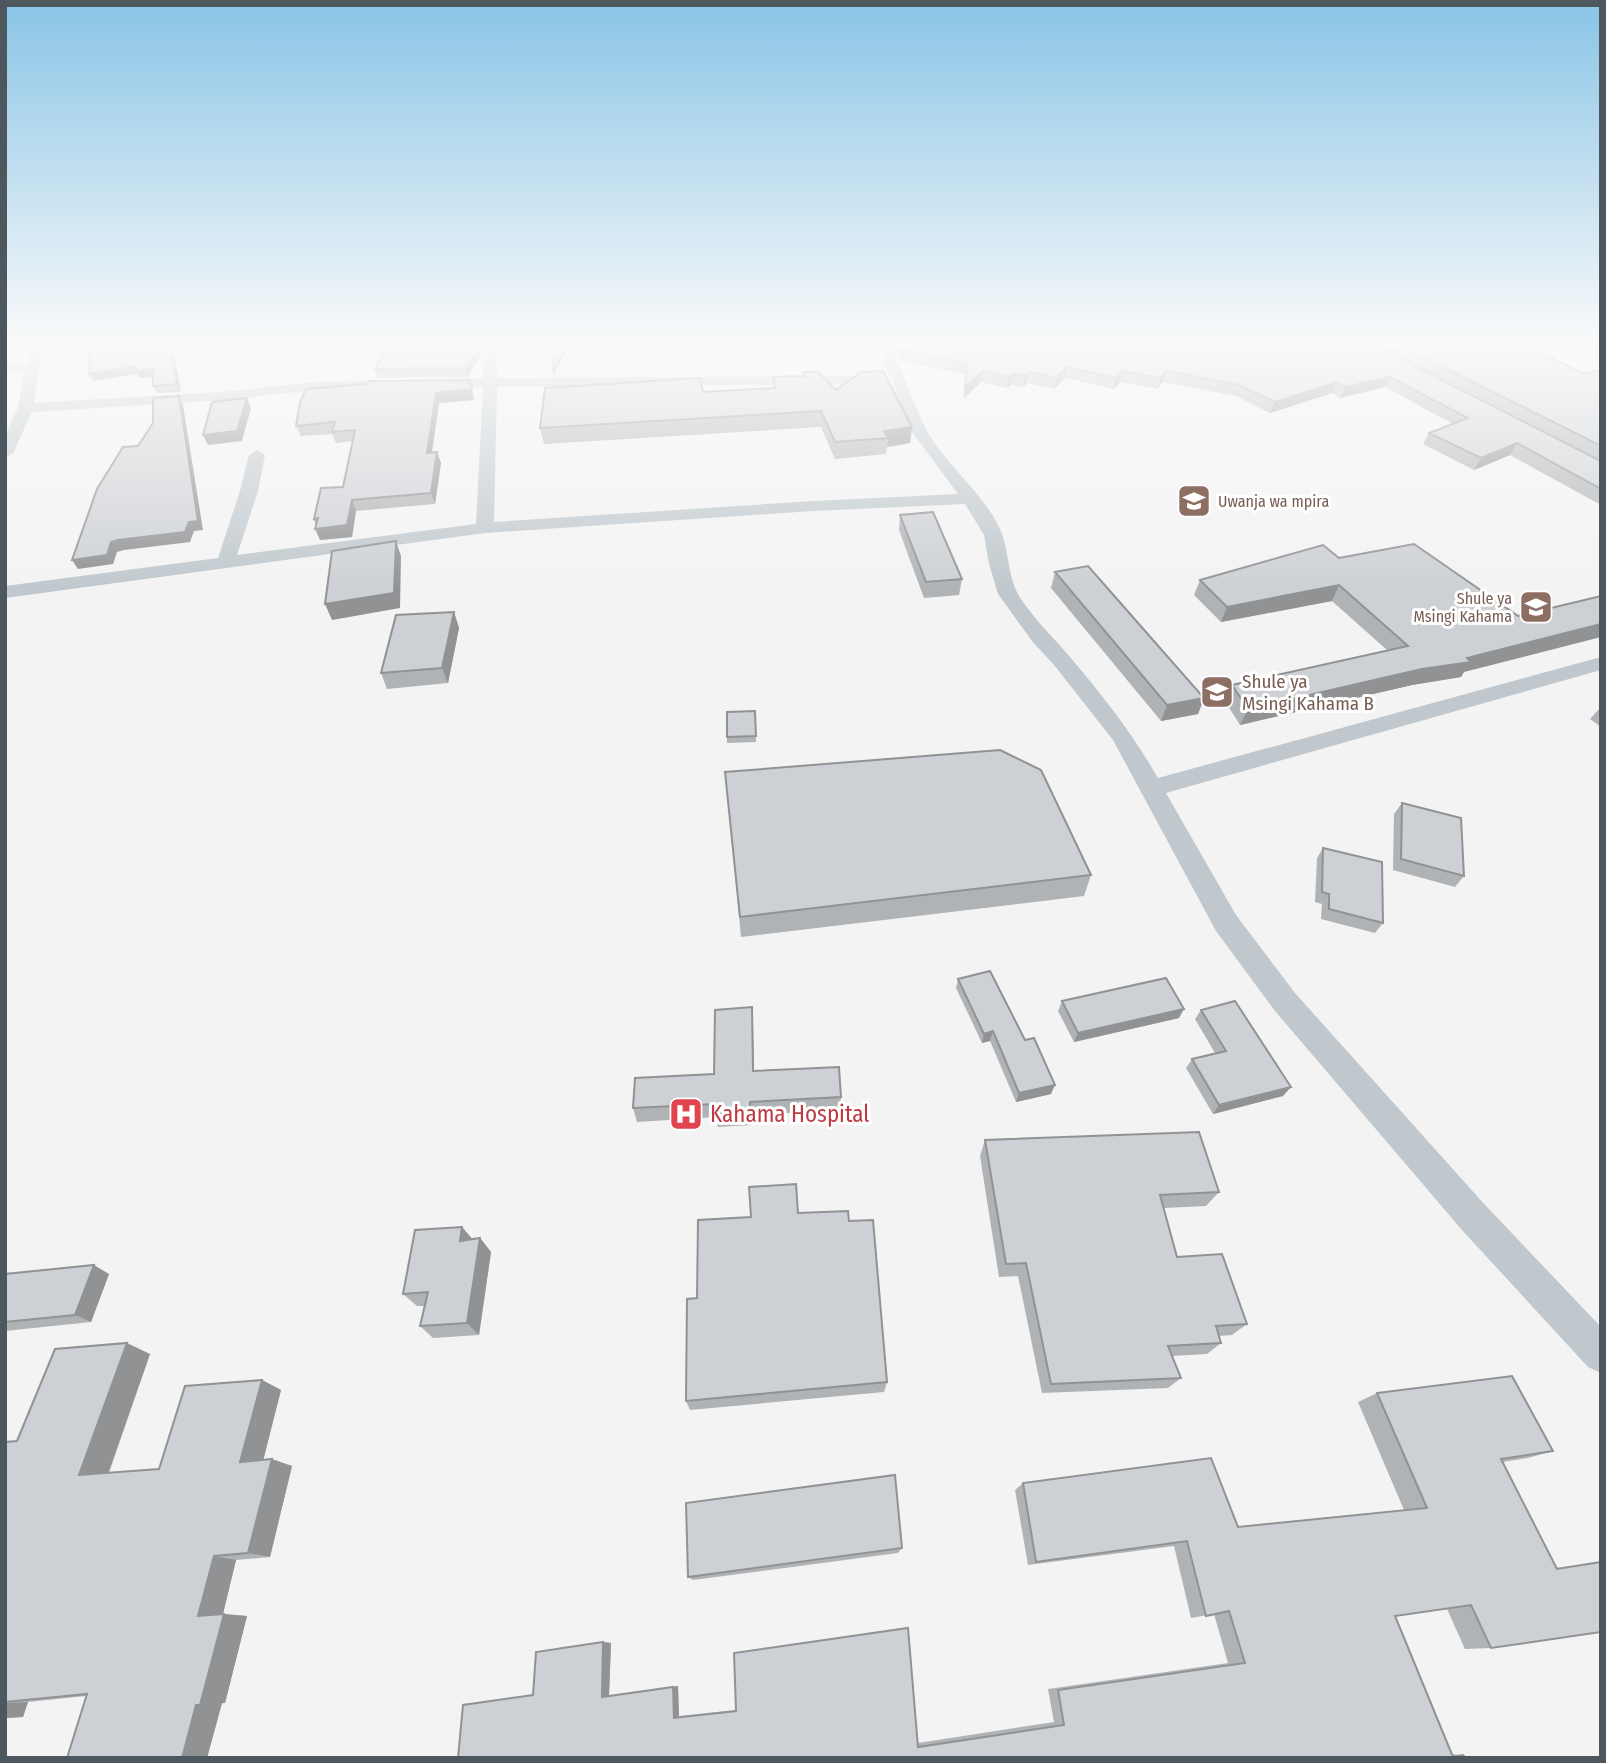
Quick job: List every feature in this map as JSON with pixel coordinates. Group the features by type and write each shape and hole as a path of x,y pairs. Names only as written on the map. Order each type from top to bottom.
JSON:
{"street":[{"path":"5,453 17,428"},
{"path":"485,528 488,428"},
{"path":"918,428 972,499 993,535 998,564 1008,594 1039,637 1122,736 1226,923 1284,1002 1475,1218 1601,1354"},
{"path":"225,564 246,502 257,455"},
{"path":"5,592 79,580 225,564 485,528 813,506 972,499"},
{"path":"1150,789 1601,663"}],"building":[{"path":"150,428 184,428 198,521 189,522 185,532 118,540 111,542 107,555 72,560 97,489 123,447 138,446"},
{"path":"205,428 238,428 237,431 203,435"},
{"path":"333,428 431,428 427,453 437,452 431,493 352,500 347,525 315,529 318,518 314,519 321,488 343,487 355,430 332,432"},
{"path":"829,428 903,428 884,431 888,438 835,442"},
{"path":"1441,428 1537,428 1601,461 1601,489 1517,443 1481,458 1429,433"},
{"path":"1566,428 1601,428 1601,446"},
{"path":"933,512 962,579 926,582 900,515"},
{"path":"396,541 394,593 325,604 332,551"},
{"path":"1414,544 1518,616 1601,596 1601,624 1467,658 1471,662 1422,669 1248,709 1232,685 1408,646 1339,585 1227,607 1200,580 1323,545 1339,558"},
{"path":"1088,566 1204,698 1167,705 1055,572"},
{"path":"454,612 442,668 381,673 396,615"},
{"path":"755,711 756,736 727,737 727,712"},
{"path":"1000,750 1041,770 1091,875 740,917 725,772"},
{"path":"1402,803 1461,818 1464,876 1401,859"},
{"path":"1323,848 1382,862 1383,923 1329,909 1329,894 1322,892"},
{"path":"990,971 1025,1040 1034,1038 1055,1085 1019,1093 993,1031 984,1034 958,979"},
{"path":"1166,978 1184,1009 1078,1033 1062,1001"},
{"path":"1235,1001 1291,1087 1219,1105 1192,1059 1226,1051 1201,1010"},
{"path":"752,1007 753,1071 839,1067 841,1097 750,1102 750,1112 716,1114 716,1104 633,1108 635,1078 714,1074 715,1010"},
{"path":"1199,1132 1219,1192 1160,1195 1177,1257 1222,1254 1247,1324 1216,1326 1221,1343 1168,1346 1181,1378 1051,1384 1026,1263 1006,1264 985,1140"},
{"path":"796,1184 798,1213 848,1211 849,1221 873,1220 887,1382 686,1401 687,1299 697,1298 698,1220 751,1217 749,1187"},
{"path":"462,1227 460,1241 480,1238 467,1323 420,1326 428,1292 403,1294 415,1230"},
{"path":"94,1265 75,1315 5,1322 5,1274"},
{"path":"127,1343 79,1475 159,1469 185,1386 262,1380 240,1462 272,1459 248,1553 214,1556 198,1616 224,1614 200,1705 196,1705 182,1758 67,1758 87,1694 5,1702 5,1442 17,1441 55,1349"},
{"path":"1512,1376 1553,1451 1501,1459 1557,1569 1601,1562 1601,1632 1491,1648 1471,1605 1395,1616 1453,1757 1463,1755 1466,1758 458,1758 463,1705 533,1695 536,1652 603,1642 602,1697 673,1687 674,1718 736,1711 734,1653 908,1628 918,1747 1064,1725 1058,1690 1245,1663 1229,1611 1206,1616 1187,1541 1036,1562 1023,1483 1211,1458 1238,1527 1427,1508 1377,1393"},
{"path":"895,1475 902,1548 688,1577 686,1503"}],"place":[{"name":"Uwanja wa mpira","path":"1194,501"},
{"name":"Shule ya Msingi Kahama","path":"1536,607"},
{"name":"Shule ya Msingi Kahama B","path":"1217,692"},
{"name":"Kahama Hospital","path":"686,1114"}]}
